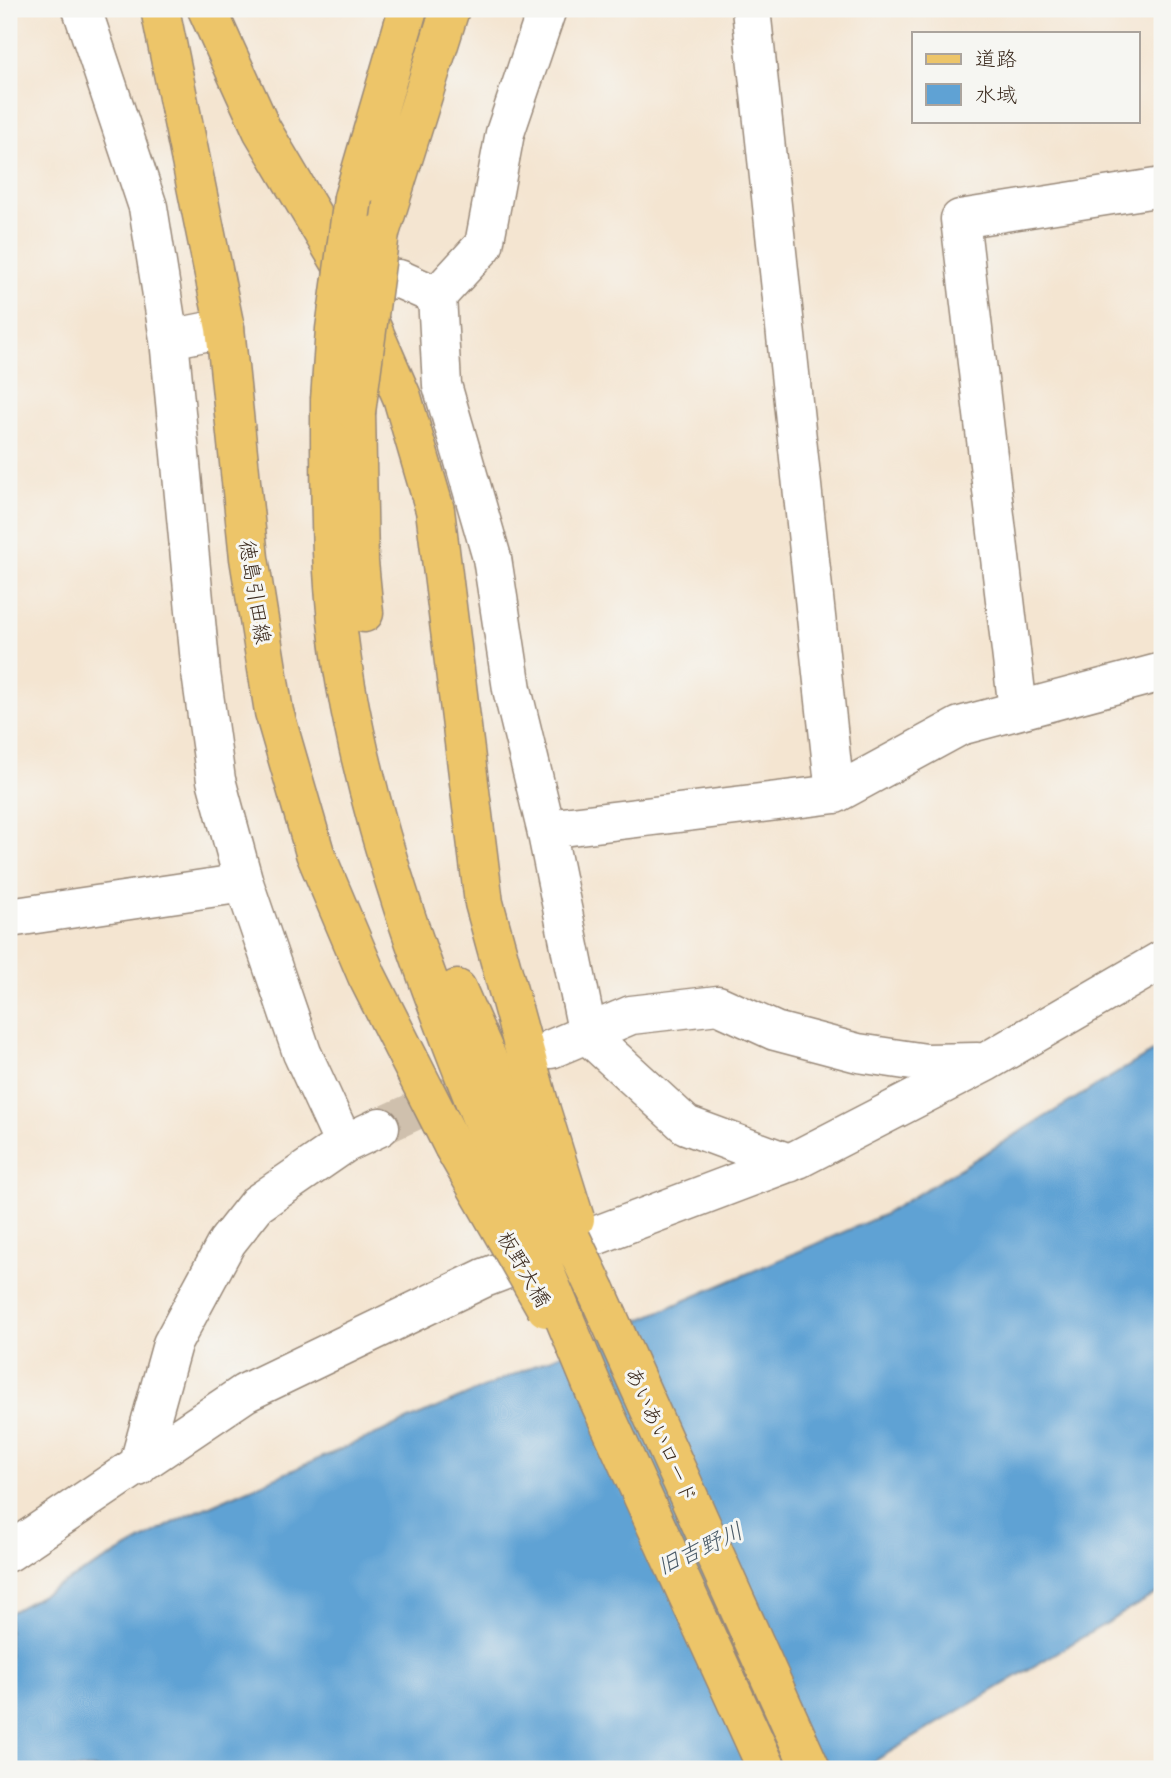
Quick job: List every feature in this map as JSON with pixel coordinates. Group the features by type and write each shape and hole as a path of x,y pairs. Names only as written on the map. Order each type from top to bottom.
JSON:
{"main road":[{"name":"徳島引田線","path":"160,9 225,328 249,558 274,712 315,853 367,975 499,1126"},
{"path":"207,9 261,130 352,282 402,397 435,510 484,903 499,1126"},
{"path":"343,406 335,329 354,198 408,9"},
{"path":"450,9 380,233 343,406 331,553 348,697 372,808 432,997 499,1126"},
{"name":"あいあいロード","path":"499,1126 597,1292 811,1769"},
{"name":"あいあいロード","path":"499,1126 595,1392 767,1769"}],"street":[{"path":"82,9 148,207 169,339 183,462 201,673 214,767 244,883 302,1053 344,1144"},
{"path":"547,9 505,133 484,245 437,296 442,385 492,558 512,689 546,829 588,1035 686,1125 789,1163"},
{"path":"751,9 835,794"},
{"path":"1018,710 960,219 1162,187"},
{"path":"352,282 399,279 437,296"},
{"path":"169,339 225,328"},
{"path":"546,829 835,794 960,726 1162,672"},
{"path":"9,918 244,883"},
{"path":"9,1552 245,1393 484,1278 789,1163 986,1062 1162,960"},
{"path":"551,1049 631,1015 718,1005 775,1031 859,1053 926,1063 986,1062"},
{"path":"138,1467 172,1344 227,1242 257,1204 344,1144 380,1127"}],"water":[{"name":"旧吉野川","path":"1162,1046 1162,1590 861,1769 9,1769 9,1613 184,1517 883,1215"}],"tunnel":[{"path":"380,1127 499,1073"}]}
